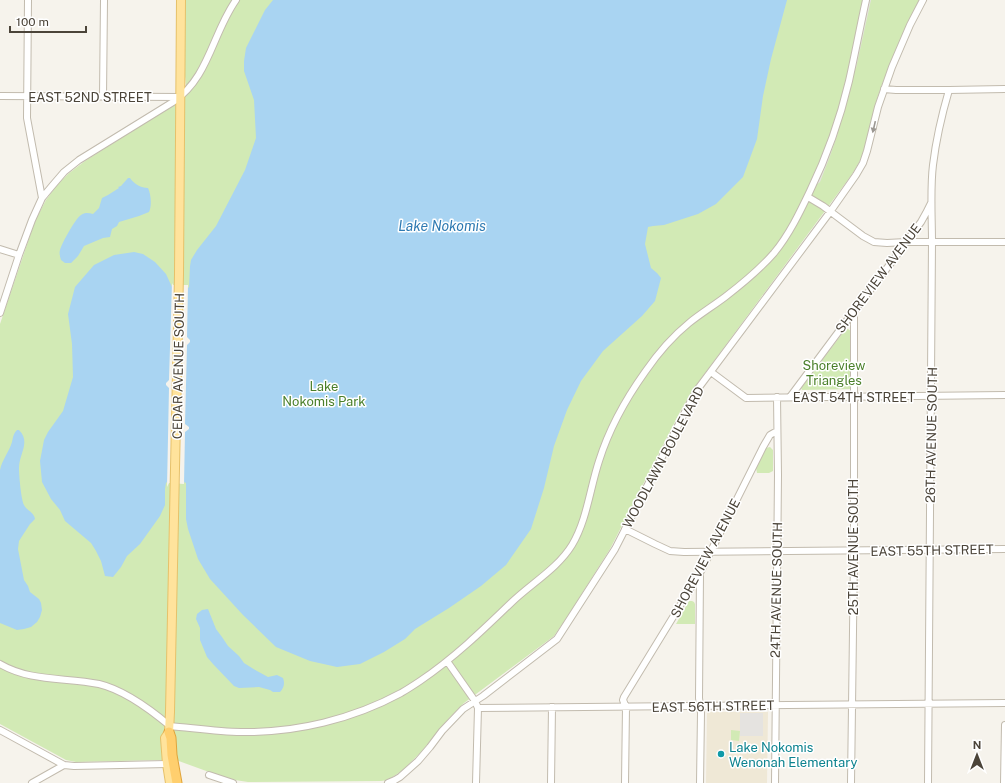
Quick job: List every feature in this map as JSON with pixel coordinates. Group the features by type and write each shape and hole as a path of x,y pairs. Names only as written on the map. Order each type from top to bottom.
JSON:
{"highway":[{"name":"CEDAR AVENUE SOUTH","path":"169,729 177,783"}],"main road":[{"name":"CEDAR AVENUE SOUTH","path":"170,783 165,738 169,729 180,274 181,0"}],"street":[{"path":"28,0 27,118 42,198"},
{"path":"103,97 104,0"},
{"path":"0,313 19,255 42,198 64,172 79,160 180,97 191,87 201,72 222,24 236,0"},
{"path":"0,664 20,673 38,677 88,682 116,690 137,702 161,719 169,729 241,732 310,726 332,721 355,713 402,692 447,661 495,620 514,601 565,556 581,526 600,457 611,428 622,407 636,386 655,359 689,323 754,273 775,252 797,219 826,154 843,104 851,74 866,0"},
{"name":"WOODLAWN BOULEVARD","path":"388,783 396,782 424,755 452,719 463,709 476,704 557,639 615,549 697,390 856,175 869,147 878,107 897,55 923,0"},
{"path":"884,89 1005,89"},
{"name":"26TH AVENUE SOUTH","path":"928,783 932,195 933,165 949,90"},
{"name":"EAST 52ND STREET","path":"0,96 180,97"},
{"name":"SHOREVIEW AVENUE","path":"790,397 854,310 894,260 926,213 930,206 932,195"},
{"path":"808,197 863,236 874,242 1005,242"},
{"path":"0,249 19,255"},
{"name":"25TH AVENUE SOUTH","path":"851,783 854,551 854,310"},
{"name":"EAST 54TH STREET","path":"711,372 746,398 1005,395"},
{"name":"24TH AVENUE SOUTH","path":"775,783 777,397"},
{"name":"SHOREVIEW AVENUE","path":"625,783 626,707 623,700 624,697 700,573 763,447 770,435 777,431"},
{"name":"EAST 55TH STREET","path":"625,529 670,551 684,552 1005,549"},
{"path":"700,573 700,783"},
{"path":"447,661 476,704 476,783"},
{"name":"EAST 56TH STREET","path":"476,704 552,707 626,707 1005,703"},
{"path":"551,783 552,707"},
{"path":"1004,783 1005,724"},
{"path":"0,730 64,765 167,764"},
{"path":"32,783 64,765"},
{"path":"209,775 233,783"}],"shaded area":[{"path":"869,0 871,0 856,68 853,70"},
{"path":"837,129 838,133 830,156 820,182 816,185"},
{"path":"707,712 768,712 767,783 706,783"},
{"path":"740,713 763,713 763,736 740,736"}],"green space":[{"name":"Lake Nokomis Park","path":"185,0 920,0 882,84 865,149 857,166 694,388 681,410 610,549 567,617 554,636 464,703 450,717 421,752 403,770 388,780 248,782 235,780 176,760 76,762 66,760 0,724 0,324 35,221 46,200 57,185 85,161 170,107 187,94 184,67"},
{"name":"Shoreview Triangles","path":"848,329 851,331 850,389 802,390 801,388 845,330"},
{"path":"770,447 773,450 773,471 769,473 757,473 756,468 766,448"},
{"path":"689,601 694,602 695,604 695,624 676,624"},
{"path":"731,730 740,731 739,741 731,740"}],"water":[{"name":"Lake Nokomis","path":"273,0 787,0 771,59 763,96 757,139 743,177 716,204 698,214 664,225 648,227 645,244 651,268 661,278 655,301 642,316 603,351 581,381 567,410 554,446 544,488 531,529 506,565 481,586 415,629 405,639 384,652 360,664 337,667 310,661 276,647 243,615 210,579 198,559 188,529 186,519 186,483 168,481 166,483 165,505 160,516 140,544 127,556 113,577 105,576 101,561 91,543 65,521 60,510 51,499 42,482 40,461 44,440 63,411 73,377 72,344 68,314 75,287 94,265 114,255 134,252 143,254 155,262 166,274 172,287 189,287 191,260 216,226 245,170 256,138 254,100 244,71 244,61 246,48 265,10"},
{"path":"128,178 138,185 148,188 151,200 149,212 119,222 117,226 112,229 110,237 103,238 84,246 78,256 71,263 65,263 61,260 61,247 78,217 84,213 93,214 99,208 102,198 119,188 118,187 121,186"},
{"path":"17,430 19,430 24,439 24,448 19,463 22,498 24,505 35,519 19,541 18,549 24,580 30,592 39,599 42,610 37,622 31,627 17,630 0,623 0,470"},
{"path":"208,609 216,629 228,646 244,663 268,677 277,675 283,678 284,685 280,692 273,692 259,687 239,688 234,686 213,664 207,657 200,640 200,628 196,619 197,614 202,610"}],"pier":[{"path":"172,283 173,285 188,285 187,337 190,342 187,345 185,424 189,427 189,429 185,432 184,484 169,483 167,487 169,388 166,383 169,380"}],"place":[{"name":"Lake Nokomis Wenonah Elementary","path":"721,754"}]}
